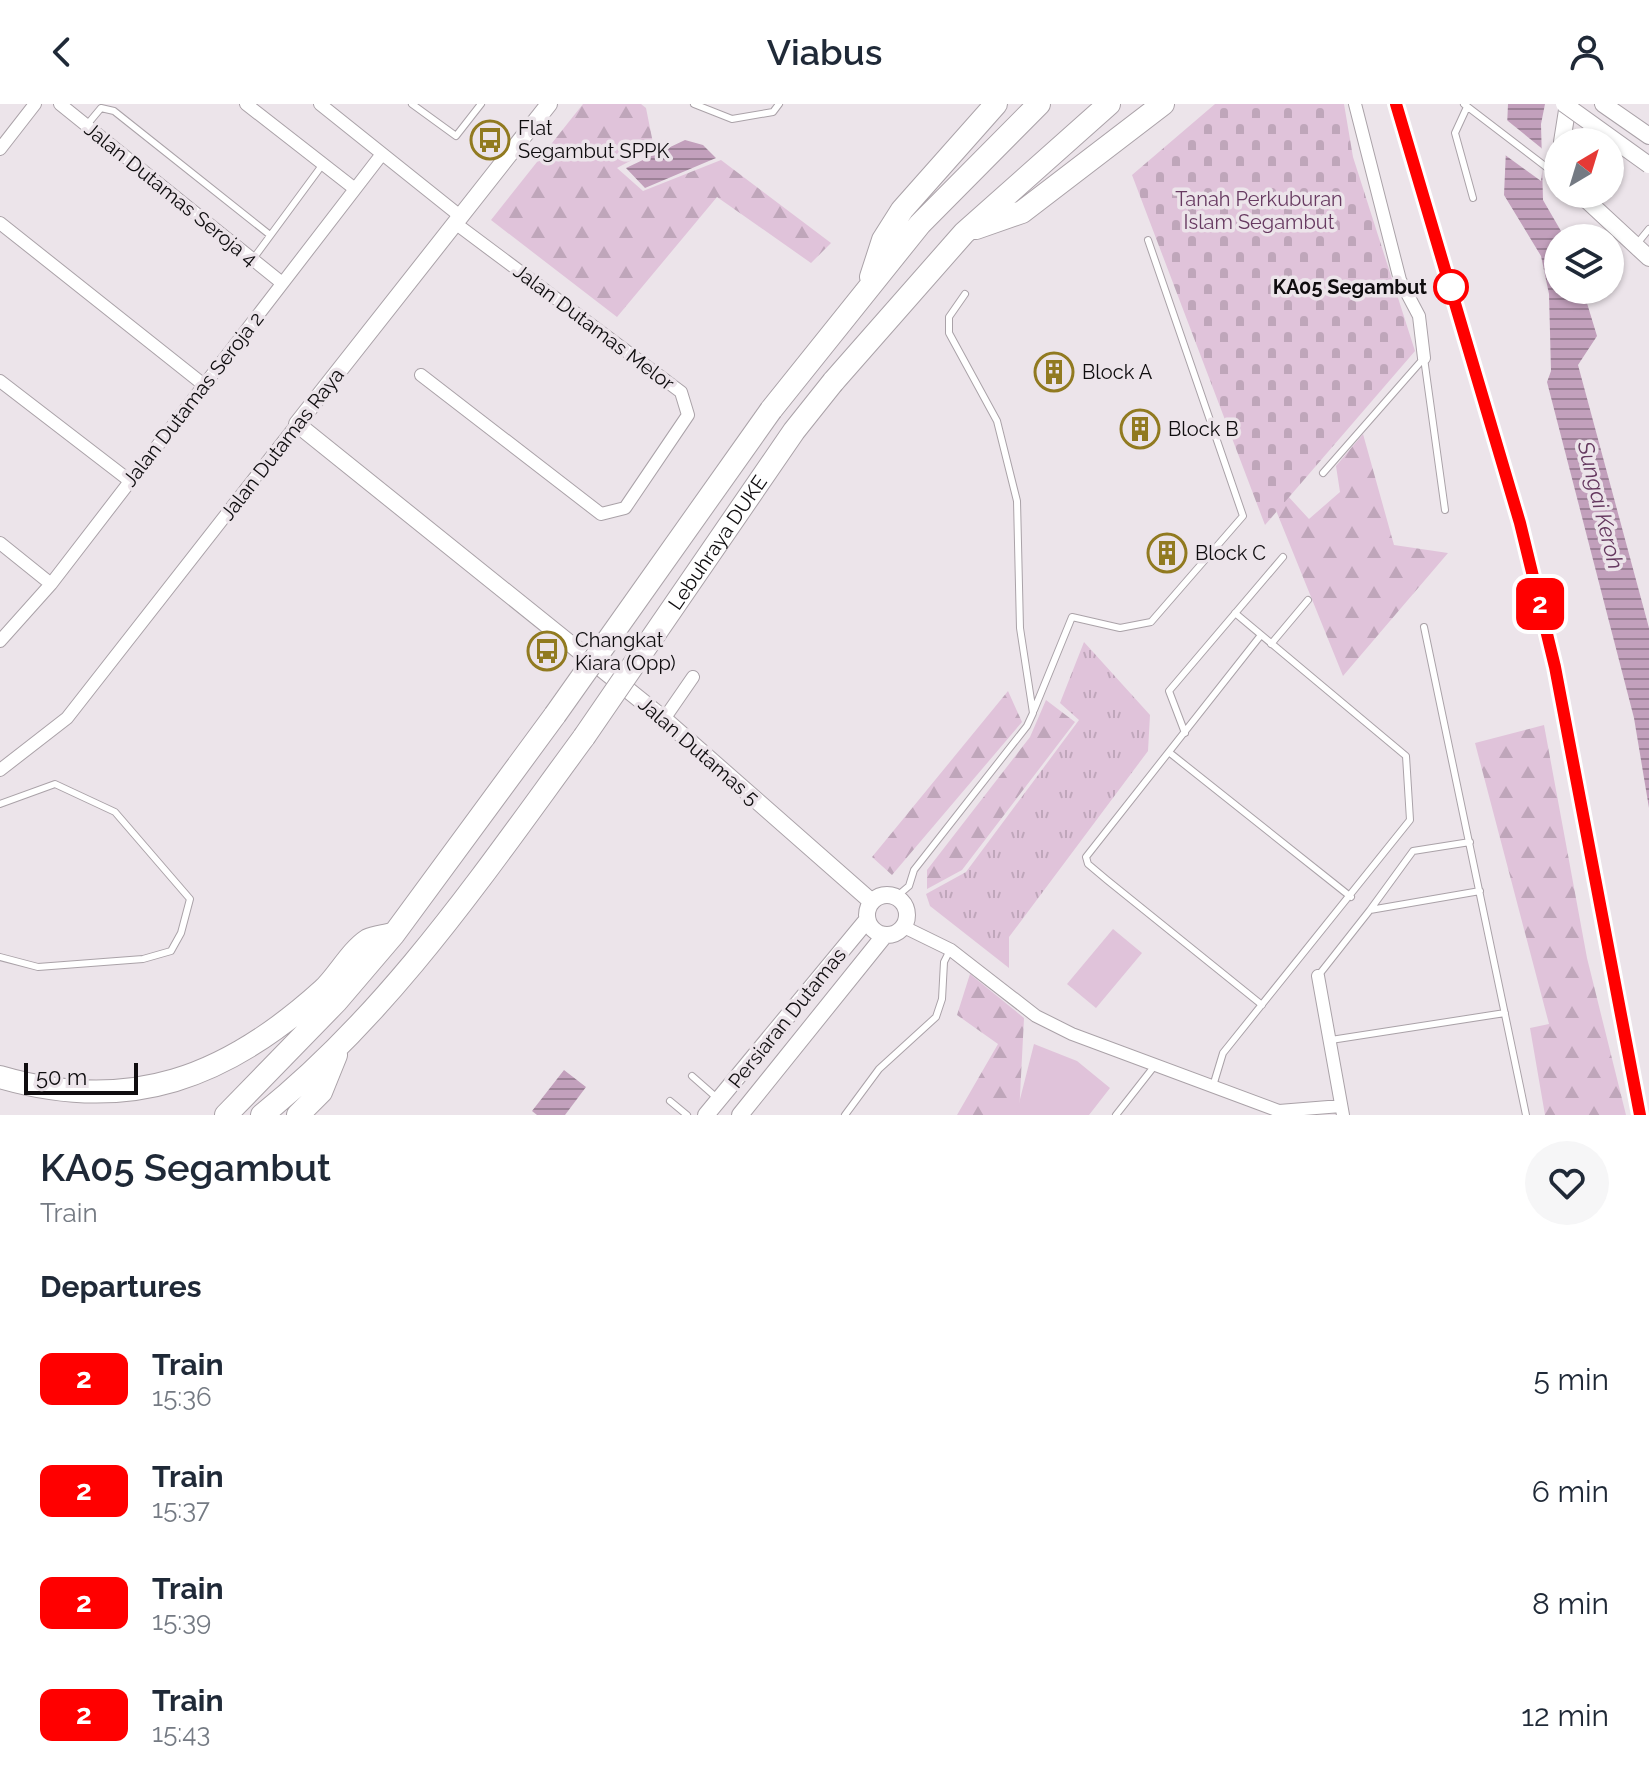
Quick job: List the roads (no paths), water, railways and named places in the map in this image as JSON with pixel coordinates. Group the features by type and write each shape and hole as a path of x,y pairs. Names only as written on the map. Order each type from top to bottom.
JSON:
{"highway":[{"path":"868,286 883,240 902,210 996,104"},
{"name":"Lebuhraya DUKE","path":"226,1115 336,1002 394,934 555,715 762,422 868,286 920,224 1039,104"},
{"name":"Lebuhraya DUKE","path":"262,1115 340,1047 477,883 584,737 794,431 964,233 1109,104"},
{"path":"964,233 1022,212 1163,104"},
{"path":"0,1077 26,1091 83,1104 133,1102 187,1089 243,1059 332,982 368,941 394,934"},
{"path":"298,1115 321,1092 340,1047"}],"street":[{"path":"0,149 35,104"},
{"name":"Jalan Dutamas Seroja 4","path":"60,104 282,283"},
{"path":"246,104 355,189"},
{"path":"320,104 458,220"},
{"name":"Jalan Dutamas Raya","path":"0,770 67,718 549,104"},
{"path":"1355,104 1400,280 1419,316 1424,358"},
{"path":"1563,128 1566,104"},
{"path":"1566,104 1649,165"},
{"path":"1603,104 1649,136"},
{"name":"Jalan Dutamas Seroja 2","path":"0,641 51,584 382,154"},
{"path":"1595,208 1649,258"},
{"name":"Jalan Dutamas Melor","path":"421,375 601,514 625,508 688,415 681,392 458,220"},
{"path":"0,223 204,385"},
{"path":"0,381 130,481"},
{"name":"Jalan Dutamas 5","path":"297,424 664,719 872,902"},
{"path":"0,543 51,584"},
{"path":"664,719 693,677"},
{"path":"884,895 896,897 907,911 904,927 897,934 884,936 873,930 867,920 872,902 884,895"},
{"name":"Persiaran Dutamas","path":"706,1115 867,920"},
{"path":"904,927 951,950 1036,1016 1072,1034 1279,1111 1342,1111 1318,976"},
{"name":"Persiaran Dutamas","path":"740,1115 884,936"}],"lane":[{"path":"412,104 456,136 481,104"},
{"path":"694,104 732,119 773,112 779,104"},
{"path":"1473,198 1455,133 1465,106 1544,165"},
{"path":"86,126 98,111 109,108 270,235"},
{"path":"253,259 323,164"},
{"path":"1635,246 1649,229"},
{"path":"896,897 909,886 914,870 1027,726 1072,617 1120,628 1151,622 1243,516 1148,240"},
{"path":"965,294 949,317 949,333 997,421 1017,501 1020,628 1033,713"},
{"path":"1323,473 1424,358"},
{"path":"1424,358 1445,510"},
{"path":"1185,734 1169,691 1283,557"},
{"path":"1271,644 1308,600"},
{"path":"1213,1086 1223,1053 1410,820 1406,756 1235,613"},
{"path":"1424,627 1526,1115"},
{"path":"1261,635 1170,753 1089,850 1088,864 1262,1005"},
{"path":"1170,753 1351,897"},
{"path":"0,804 55,784 93,799 115,812 190,899 181,933 171,951 143,959 38,967 0,957"},
{"path":"1318,976 1413,851 1470,842"},
{"path":"1370,910 1480,891"},
{"path":"845,1115 879,1069 936,1017 942,999 944,962 951,950"},
{"path":"1329,1041 1505,1013"},
{"path":"1116,1115 1156,1064"},
{"path":"692,1076 719,1100"},
{"path":"670,1101 687,1115"}],"water":[{"path":"1508,104 1545,104 1541,124 1543,200 1544,208 1548,208 1557,224 1544,224 1544,270 1541,256 1504,195"},
{"path":"685,140 703,145 716,158 645,188 626,168"},
{"name":"Sungai Keroh","path":"1549,304 1587,304 1597,336 1578,365 1649,628 1649,808 1634,718 1547,382 1551,371"},
{"path":"564,1070 586,1087 565,1115 537,1115 532,1111"}],"railway":[{"path":"1396,104 1520,523 1555,667 1640,1115"}],"train":[{"name":"2","path":"1396,104 1520,523 1555,667 1640,1115"}],"place":[{"name":"Flat Segambut SPPK","path":"490,140"},
{"name":"KA05 Segambut","path":"1451,287"},
{"name":"Block A","path":"1054,372"},
{"name":"Block B","path":"1140,429"},
{"name":"Block C","path":"1167,553"},
{"name":"Changkat Kiara (Opp)","path":"547,651"}],"park label":[{"name":"Tanah Perkuburan Islam Segambut","path":"1259,210"}]}
